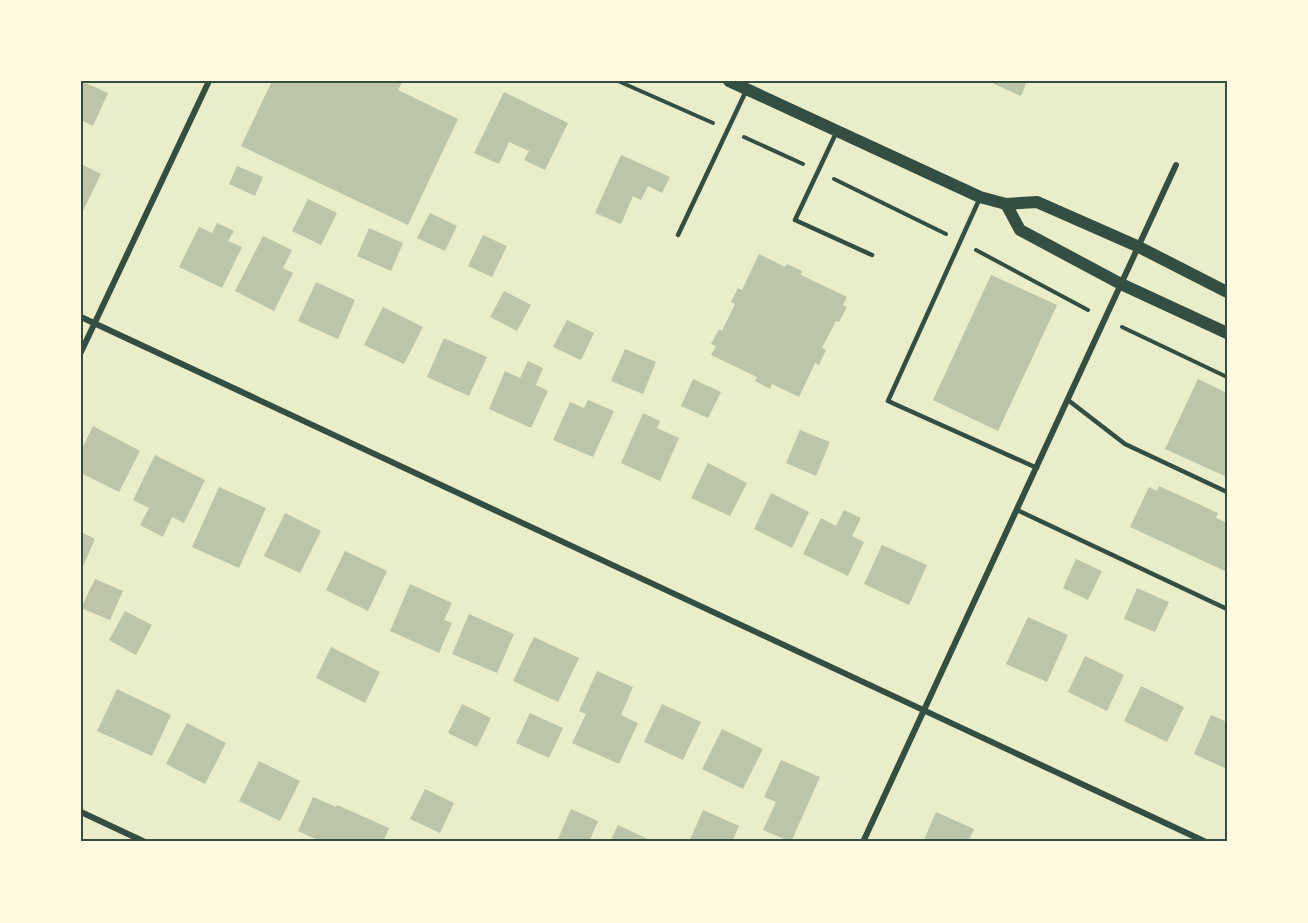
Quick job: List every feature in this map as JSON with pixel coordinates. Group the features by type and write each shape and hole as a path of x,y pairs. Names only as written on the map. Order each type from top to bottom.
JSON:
{"main road":[{"path":"729,81 981,197 1006,204 1037,202 1137,246 1227,292"},
{"path":"1006,204 1020,230 1121,284 1227,333"}],"street":[{"path":"81,352 209,81"},
{"path":"863,842 1176,165"},
{"path":"81,318 1206,842"},
{"path":"81,812 145,842"}],"lane":[{"path":"678,236 747,89"},
{"path":"837,131 795,220 872,255"},
{"path":"981,197 888,401 1037,468"},
{"path":"1068,400 1125,444 1227,492"},
{"path":"1017,510 1227,609"}],"path":[{"path":"618,81 728,129 917,219 1076,304"},
{"path":"1132,333 1227,377"}],"building":[{"path":"81,81 108,93 93,126 81,120"},
{"path":"272,81 403,81 398,90 458,119 408,225 241,146"},
{"path":"988,81 1027,81 1021,96"},
{"path":"504,92 568,123 545,170 524,160 529,151 509,142 499,164 474,153"},
{"path":"621,155 670,177 662,193 648,186 641,200 633,196 621,224 595,213"},
{"path":"81,164 101,174 81,215"},
{"path":"237,166 263,177 255,196 229,184"},
{"path":"308,199 337,213 321,245 292,231"},
{"path":"430,213 457,226 445,251 417,238"},
{"path":"217,223 234,231 228,241 242,247 222,288 179,267 199,227 212,233"},
{"path":"369,228 403,243 391,271 357,256"},
{"path":"483,235 507,246 492,277 468,266"},
{"path":"263,236 292,250 283,268 293,273 274,311 235,291"},
{"path":"759,254 785,267 787,264 802,271 801,275 847,297 843,305 847,307 839,322 836,321 822,348 826,350 819,365 815,363 799,397 772,384 770,389 755,381 757,377 711,355 716,346 711,344 719,329 722,331 735,304 731,302 738,288 742,290"},
{"path":"991,275 1057,305 998,431 933,400"},
{"path":"316,282 355,300 338,339 298,321"},
{"path":"504,291 531,305 517,331 490,317"},
{"path":"383,307 423,327 404,364 364,345"},
{"path":"567,320 594,333 581,360 553,347"},
{"path":"444,338 487,357 469,396 427,377"},
{"path":"625,349 656,362 643,394 611,381"},
{"path":"528,361 543,368 536,385 548,391 531,428 489,409 505,371 520,378"},
{"path":"693,379 721,392 708,418 681,406"},
{"path":"1198,379 1227,393 1227,477 1165,449"},
{"path":"588,400 614,411 593,457 553,440 570,402 584,408"},
{"path":"643,413 660,421 657,428 679,438 660,481 621,463"},
{"path":"93,426 140,451 119,492 81,473 81,451"},
{"path":"800,430 830,442 816,476 786,463"},
{"path":"155,455 205,480 184,523 172,517 163,537 140,525 149,508 133,500"},
{"path":"708,463 747,483 730,516 691,498"},
{"path":"1159,486 1218,513 1216,518 1227,523 1227,572 1130,527 1149,487 1157,491"},
{"path":"219,487 266,508 239,568 192,547"},
{"path":"771,493 809,512 792,548 754,529"},
{"path":"844,510 861,518 852,536 864,542 848,576 803,554 821,518 836,526"},
{"path":"285,513 321,531 300,573 264,556"},
{"path":"81,532 95,539 83,566 81,565"},
{"path":"882,545 927,565 909,605 864,584"},
{"path":"345,551 387,571 368,611 326,590"},
{"path":"1076,559 1102,571 1088,600 1063,588"},
{"path":"95,579 123,591 110,620 81,608"},
{"path":"410,584 452,603 444,620 452,623 439,653 390,631"},
{"path":"1137,588 1169,602 1155,632 1124,619"},
{"path":"125,611 152,625 136,655 109,640"},
{"path":"469,614 514,634 497,673 452,654"},
{"path":"1028,617 1068,635 1047,682 1006,664"},
{"path":"534,637 579,658 558,702 513,681"},
{"path":"331,647 380,672 365,703 316,678"},
{"path":"1085,656 1124,675 1107,711 1068,692"},
{"path":"597,671 633,687 621,715 638,723 619,764 572,743 586,714 579,711"},
{"path":"1141,686 1184,707 1167,742 1124,721"},
{"path":"117,689 171,715 152,756 97,731"},
{"path":"462,704 491,718 477,747 448,733"},
{"path":"662,704 701,722 683,760 644,742"},
{"path":"530,713 563,728 549,758 516,743"},
{"path":"1211,715 1227,722 1227,769 1194,754"},
{"path":"187,723 226,743 205,784 166,764"},
{"path":"722,729 763,749 743,789 702,769"},
{"path":"781,760 820,777 791,842 763,830 776,802 764,797"},
{"path":"259,761 300,781 280,821 239,801"},
{"path":"425,789 454,803 440,833 410,819"},
{"path":"313,797 389,828 383,842 322,842 298,831"},
{"path":"571,809 598,821 589,842 557,841"},
{"path":"703,810 739,826 732,842 689,842"},
{"path":"936,812 974,829 968,842 923,842"},
{"path":"618,825 654,842 610,842"}]}
